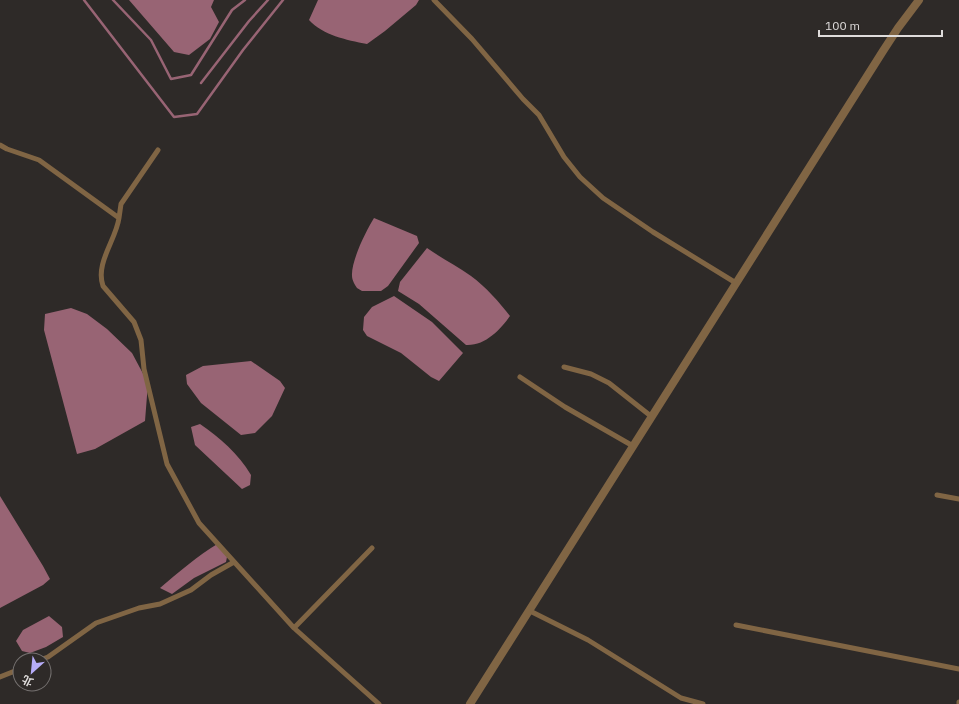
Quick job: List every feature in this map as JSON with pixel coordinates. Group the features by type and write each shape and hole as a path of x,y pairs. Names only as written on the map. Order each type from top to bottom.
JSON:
{"street":[{"path":"470,704 894,34 919,0"}],"lane":[{"path":"434,0 472,39 523,99 539,115 564,157 580,177 603,198 653,232 736,283"},
{"path":"0,145 6,149 39,160 75,187 113,212 118,218"},
{"path":"158,150 121,204 118,227 103,263 100,278 103,286 134,322 141,340 144,370 167,464 199,524 294,628 379,704"},
{"path":"564,367 591,374 609,383 652,417"},
{"path":"520,376 565,407 633,446"},
{"path":"937,495 959,500"},
{"path":"294,628 372,548"},
{"path":"52,654 96,623 140,608 160,604 191,590 234,562"},
{"path":"530,611 588,640 681,698 703,704"},
{"path":"736,625 959,669"},
{"path":"0,677 12,672"}],"shaded area":[{"path":"129,0 214,0 211,7 219,22 210,39 189,55 174,52"},
{"path":"318,0 419,0 416,5 367,44 335,36 321,30 309,20"},
{"path":"374,218 417,236 419,243 388,286 381,291 362,291 357,288 352,278 352,270 360,246"},
{"path":"427,248 477,280 501,305 510,316 497,332 479,343 466,345 419,304 398,291 400,282"},
{"path":"394,296 432,322 463,353 439,381 431,377 401,353 367,336 363,330 364,317 372,307"},
{"path":"71,308 87,314 107,329 132,353 148,383 145,421 95,449 77,454 44,330 45,314"},
{"path":"251,361 280,381 285,388 272,416 255,433 241,435 201,403 187,384 186,375 203,366"},
{"path":"200,424 221,440 246,467 251,475 250,485 242,489 195,445 191,427"},
{"path":"0,496 50,579 43,585 0,608"},
{"path":"219,543 228,552 226,562 194,578 172,594 160,588 181,570"},
{"path":"49,616 62,627 63,637 46,647 33,652 26,652 22,651 16,641 23,630"}],"waterway":[{"path":"84,0 174,117 197,114 243,50 283,0"},
{"path":"113,0 151,40 171,79 191,75 232,10 245,0"},
{"path":"201,83 249,21 268,0"}]}
